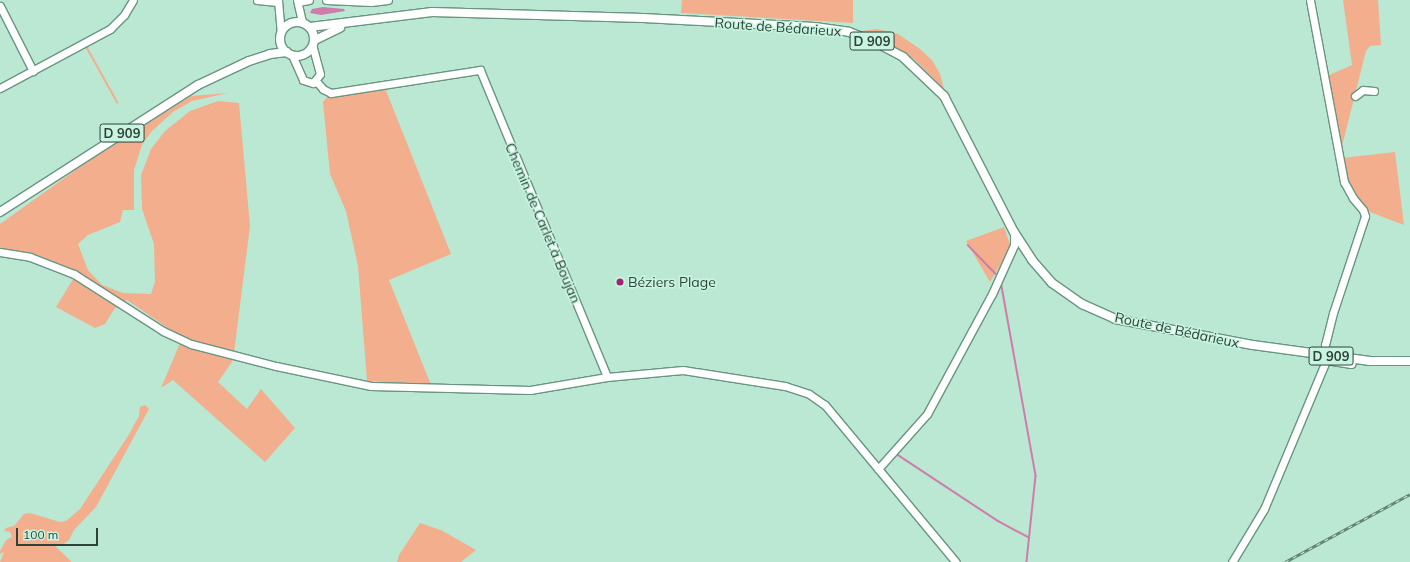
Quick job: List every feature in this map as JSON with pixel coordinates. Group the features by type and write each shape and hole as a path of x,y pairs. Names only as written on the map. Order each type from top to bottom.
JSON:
{"main road":[{"name":"Route de Bédarieux","path":"310,27 390,16 439,12 643,18 815,27 849,32 875,42 903,57 944,96 1014,232 1032,260 1052,282 1082,304 1115,319 1373,367 1410,364"},
{"path":"292,22 302,22 310,27 314,44 306,54 290,54 281,36 292,22"},
{"name":"Route de Bédarieux","path":"314,44 354,22"},
{"name":"D 909","path":"0,212 198,85 249,61 275,46 281,36"},
{"name":"D 909","path":"249,61 270,54 290,54"},
{"name":"Route de Bédarieux","path":"1325,357 1370,361 1410,361"}],"street":[{"path":"0,88 110,29 124,14 133,0"},
{"path":"257,0 277,1 281,36"},
{"path":"302,22 297,1 309,0"},
{"path":"326,0 371,2 388,0"},
{"path":"1232,562 1261,516 1325,357 1325,345 1333,313 1365,216 1364,210 1353,198 1344,182 1310,0"},
{"path":"0,6 33,71"},
{"path":"290,54 303,80 310,84 316,81 320,71 314,44"},
{"name":"Chemin de Carlet à Boujan","path":"316,81 323,89 331,93 480,70 540,221 560,262 606,377"},
{"path":"1355,96 1363,90 1374,91"},
{"path":"878,468 927,414 994,289 1014,245 1014,232"},
{"path":"0,252 30,256 74,274 178,339 276,366 371,386 441,389 530,390 606,377 683,370 785,386 809,394 825,405 956,562"}],"shaded area":[{"path":"682,0 853,0 853,23 681,13"},
{"path":"1343,0 1378,0 1381,45 1370,46 1366,51 1340,154 1327,76 1352,65"},
{"path":"323,7 344,9 345,11 321,15 310,13 312,9"},
{"path":"877,29 898,34 920,49 932,60 940,74 944,89 915,60 887,42 862,31"},
{"path":"87,46 119,103 117,104 85,47"},
{"path":"385,88 451,254 389,280 431,385 367,381 358,266 346,211 330,174 323,102 327,97"},
{"path":"228,93 192,101 173,112 152,131 142,145 134,170 134,210 123,210 120,222 88,235 78,244 88,270 102,285 123,293 151,294 155,282 154,244 142,209 141,175 151,149 165,131 190,111 218,101 239,103 250,226 234,353 181,337 127,300 123,303 85,276 71,269 37,255 0,249 0,224 84,164 191,96"},
{"path":"1395,152 1404,225 1370,212 1364,206 1350,189 1342,158"},
{"path":"1004,227 1011,247 990,282 966,241"},
{"path":"75,276 123,308 115,308 105,324 95,328 56,307"},
{"path":"180,343 234,359 218,382 247,409 261,389 295,428 265,462 173,380 161,388"},
{"path":"145,405 149,409 96,507 74,530 69,540 61,546 54,545 72,562 0,562 4,552 0,554 0,551 6,540 12,537 10,532 4,531 6,528 14,526 24,514 30,513 60,522 66,521 80,509 128,436 139,416 140,407"},
{"path":"420,523 441,530 476,550 461,562 397,562 399,555"}],"waterway":[{"path":"968,245 996,274"},
{"path":"1001,281 1036,476 1027,562"},
{"path":"895,453 998,521 1028,537"}],"railway":[{"path":"1285,562 1410,494"}],"place":[{"name":"Béziers Plage","path":"620,282"}]}
